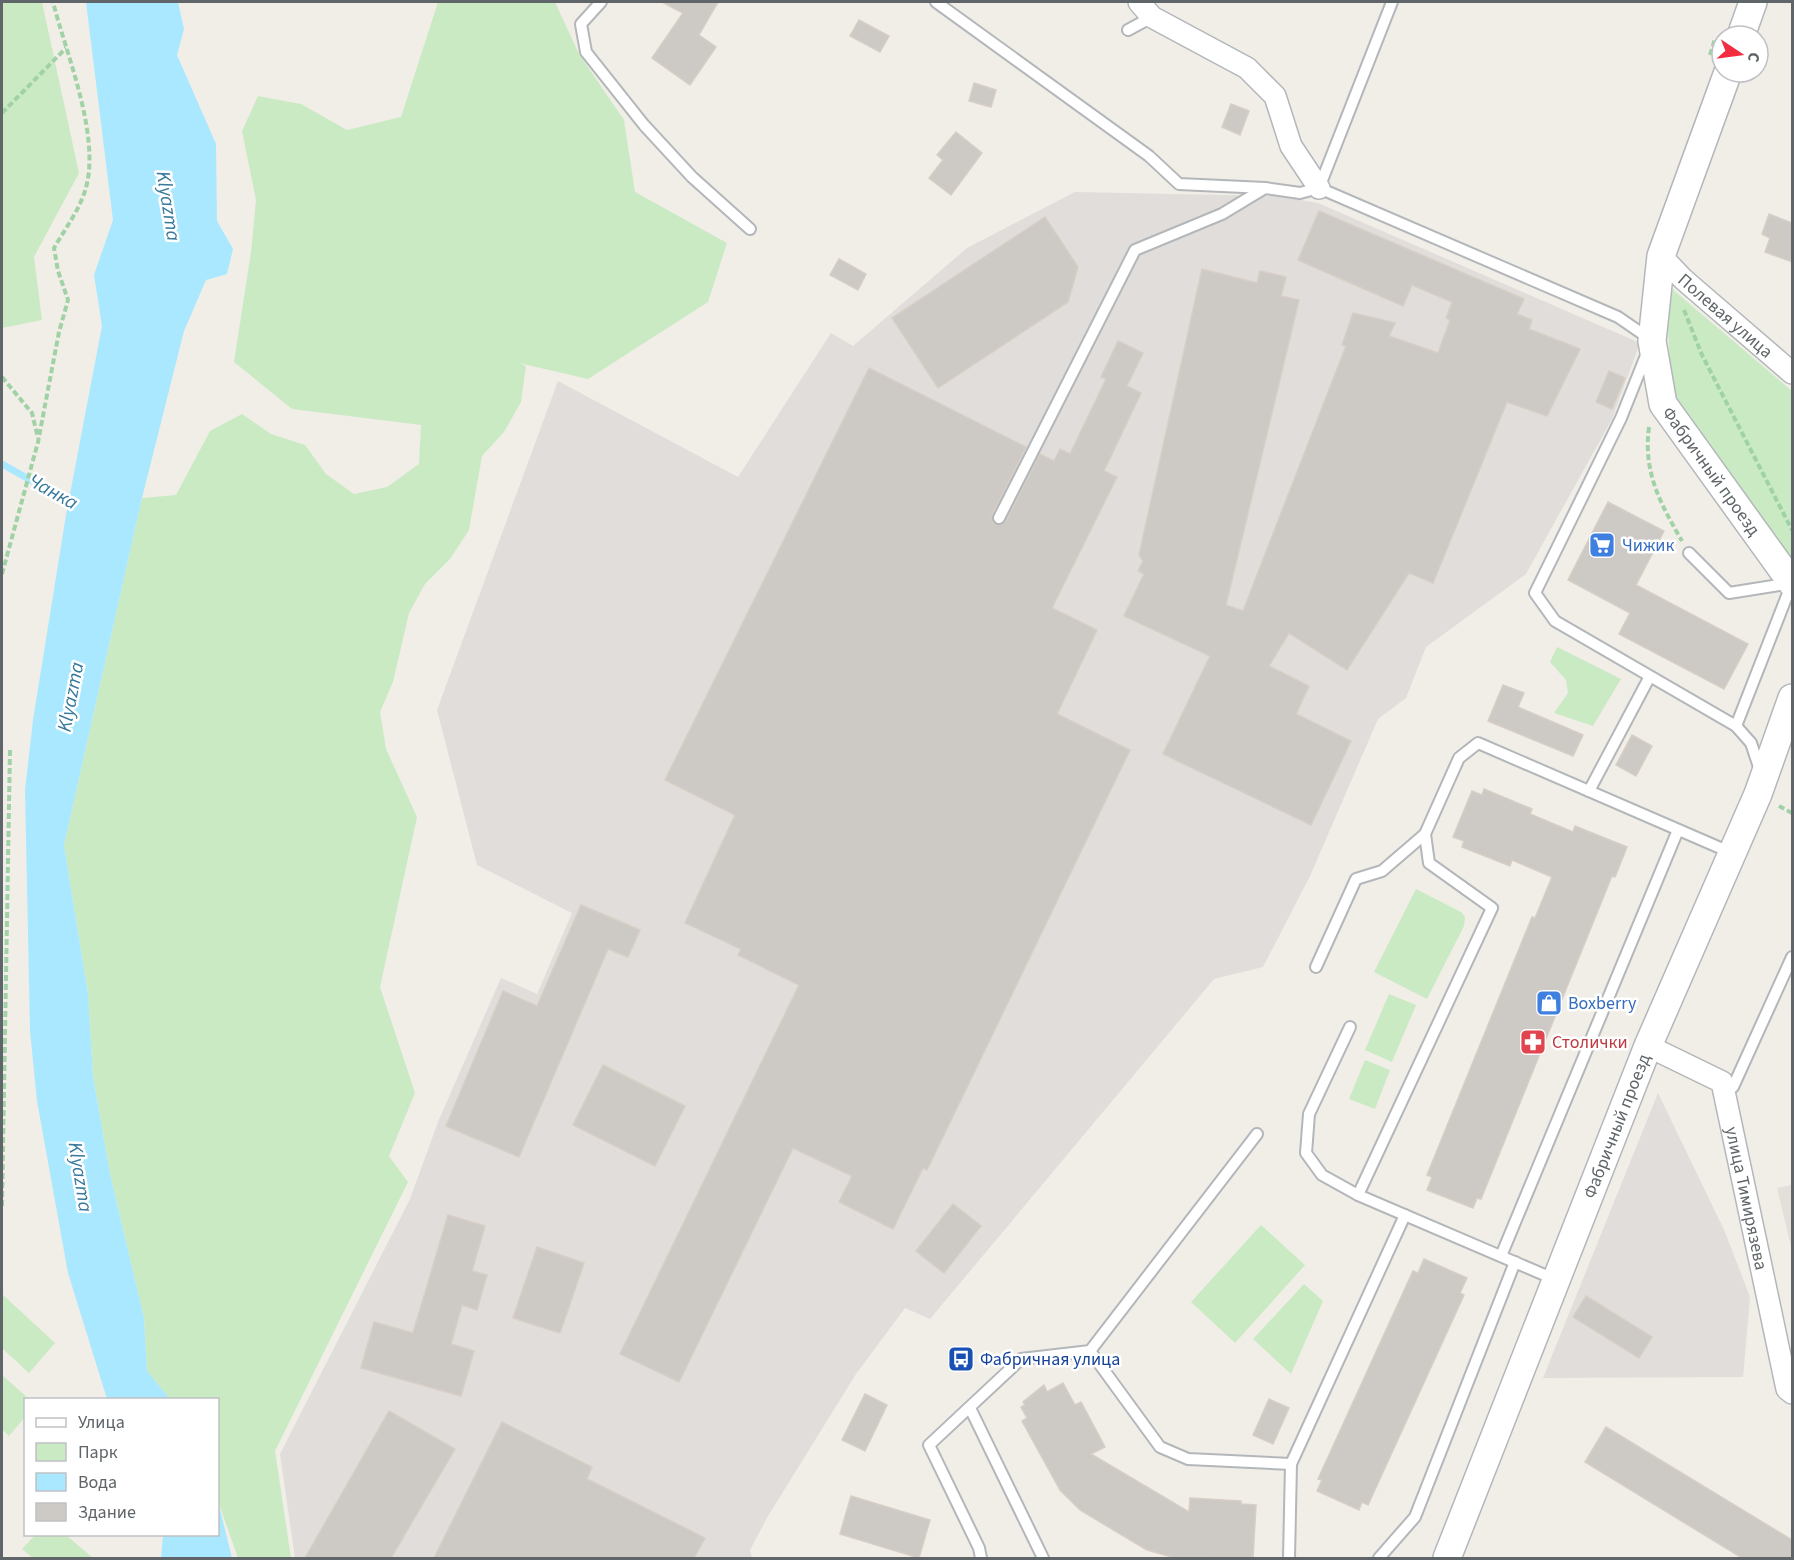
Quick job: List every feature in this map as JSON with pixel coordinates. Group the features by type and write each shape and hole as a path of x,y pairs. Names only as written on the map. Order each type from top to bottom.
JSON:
{"street":[{"path":"1745,24 1753,2"},
{"path":"1146,9 1247,68 1275,96 1291,146 1319,188"},
{"name":"Фабричный проезд","path":"1724,84 1661,256 1652,340 1663,404 1792,583"},
{"name":"Полевая улица","path":"1661,256 1683,279 1792,373"},
{"name":"Фабричный проезд","path":"1447,1558 1554,1279 1648,1046 1764,781 1792,698"},
{"name":"улица Тимирязева","path":"1648,1046 1722,1082 1786,1389 1792,1393"}],"lane":[{"path":"601,2 581,24 586,52 644,125 684,168 750,229"},
{"path":"936,2 1149,156 1179,184 1265,188 1300,193 1319,188 1618,317 1652,340 1621,418 1535,593 1555,621 1736,726 1751,743 1764,781"},
{"path":"1319,188 1392,2"},
{"path":"1128,30 1146,9"},
{"path":"999,518 1135,250 1222,214 1265,188"},
{"path":"1689,553 1729,592 1792,583 1736,726"},
{"path":"1589,791 1650,678"},
{"path":"1316,967 1356,879 1382,871 1425,834 1459,758 1478,743 1732,853"},
{"path":"1501,1256 1678,830"},
{"path":"1358,1195 1492,908 1428,863 1425,834"},
{"path":"1733,1087 1792,957"},
{"path":"1350,1027 1309,1114 1306,1153 1323,1175 1358,1195 1554,1279"},
{"path":"981,1558 979,1548 929,1445 1022,1359 1090,1351 1257,1134"},
{"path":"1289,1558 1292,1464 1405,1215"},
{"path":"1379,1558 1415,1517 1515,1262"},
{"path":"1090,1351 1160,1447 1188,1459 1292,1464"},
{"path":"970,1408 1043,1558"}],"path":[{"path":"2,574 38,442 59,332 68,300 58,271 54,248 74,216 85,190 89,169 82,100 53,2"},
{"path":"2,113 66,48"},
{"path":"1702,355 1792,530"},
{"path":"2,377 32,414 38,442"},
{"path":"1650,417 1646,450 1659,502 1689,553"},
{"path":"2,1205 10,748"}],"shaded area":[{"path":"1075,192 1277,196 1318,203 1640,343 1612,419 1526,574 1426,647 1406,698 1378,719 1310,876 1263,967 1214,979 930,1319 905,1308 856,1374 768,1516 750,1550 752,1558 295,1558 280,1454 410,1199 438,1122 501,978 537,994 572,913 477,865 437,710 558,381 738,477 831,333 853,346 967,248"},
{"path":"1658,1093 1725,1232 1750,1297 1743,1377 1543,1378"},
{"path":"1792,1185 1792,1251 1777,1188"}],"green space":[{"path":"2,2 42,2 79,173 34,257 42,320 2,328"},
{"path":"438,2 555,2 579,54 624,120 635,192 727,243 708,302 588,379 519,363 526,366 521,402 504,432 482,456 469,530 450,559 425,584 409,613 393,682 380,712 386,749 417,817 380,987 415,1093 389,1156 408,1182 275,1451 291,1558 238,1558 219,1504 219,1398 169,1398 147,1371 144,1318 110,1174 93,1076 88,994 64,845 142,498 176,495 210,431 242,414 271,434 305,445 326,474 354,494 387,487 419,464 421,425 292,409 234,362 251,252 256,200 242,131 258,96 301,104 347,130 401,117"},
{"path":"1665,283 1792,391 1792,558 1672,397"},
{"path":"1557,647 1621,679 1593,726 1554,713 1568,693 1566,680 1550,662"},
{"path":"1416,889 1461,912 1465,917 1464,926 1427,999 1374,972"},
{"path":"1389,994 1416,1005 1392,1062 1365,1050"},
{"path":"1365,1060 1390,1070 1375,1109 1349,1099"},
{"path":"1261,1225 1305,1265 1235,1343 1191,1302"},
{"path":"1304,1284 1323,1301 1291,1374 1253,1339"},
{"path":"2,1294 55,1343 29,1373 2,1348"},
{"path":"2,1375 28,1398 24,1398 24,1418 9,1436 2,1429"},
{"path":"34,1536 67,1536 93,1558 33,1558 22,1549"}],"water":[{"name":"Klyazma","path":"86,2 178,2 184,29 177,55 216,144 217,221 233,249 227,274 206,280 184,331 142,498 64,845 88,994 93,1076 110,1174 144,1318 147,1371 169,1398 107,1398 68,1273 37,1101 30,1031 25,790 33,720 66,515 102,326 94,275 113,220"},
{"path":"219,1505 232,1558 161,1558 163,1536 219,1536"}],"building":[{"path":"662,2 718,2 699,35 716,47 690,85 652,58 683,13"},
{"path":"859,20 889,36 880,52 850,36"},
{"path":"974,83 996,90 991,107 969,101"},
{"path":"1231,104 1249,111 1240,135 1222,127"},
{"path":"956,132 982,153 951,195 929,178 943,160 937,155"},
{"path":"1319,211 1524,299 1517,314 1532,320 1529,329 1580,349 1547,416 1507,402 1433,583 1409,573 1347,670 1289,633 1269,666 1309,686 1296,714 1351,741 1311,825 1163,754 1210,656 1124,616 1144,574 1138,571 1143,561 1139,555 1202,269 1257,283 1260,271 1286,277 1281,296 1299,300 1226,605 1243,611 1346,346 1342,345 1353,313 1395,323 1389,336 1438,353 1450,320 1446,318 1452,302 1412,285 1403,306 1298,260"},
{"path":"1769,214 1792,223 1792,262 1765,252 1770,238 1762,234"},
{"path":"1045,217 1078,267 1068,302 938,388 892,318"},
{"path":"839,259 866,274 858,290 830,275"},
{"path":"1118,341 1143,353 1127,386 1141,393 1104,471 1117,477 1052,608 1097,630 1057,714 1130,750 927,1170 923,1168 893,1229 839,1202 852,1176 793,1148 679,1382 620,1354 799,985 738,955 741,949 685,923 735,815 665,780 869,368 1026,447 992,515 993,523 1000,525 1006,521 1040,454 1054,461 1060,449 1070,454 1106,379 1101,377"},
{"path":"1609,371 1625,378 1612,409 1596,402"},
{"path":"1608,502 1664,531 1636,585 1748,644 1724,689 1619,634 1630,613 1568,580"},
{"path":"1503,685 1524,693 1518,707 1583,735 1573,756 1488,721"},
{"path":"1632,735 1652,746 1636,776 1616,765"},
{"path":"1484,789 1532,809 1530,814 1573,832 1575,826 1627,847 1615,877 1612,876 1481,1199 1477,1198 1473,1208 1427,1190 1432,1177 1427,1175 1532,917 1535,918 1552,877 1512,860 1510,866 1462,847 1464,841 1453,837 1472,791 1482,795"},
{"path":"581,905 640,930 628,957 608,949 519,1157 446,1126 503,991 537,1006"},
{"path":"603,1065 685,1106 655,1166 573,1125"},
{"path":"953,1204 981,1226 944,1273 916,1251"},
{"path":"448,1215 485,1226 472,1271 487,1275 477,1310 462,1305 451,1344 474,1351 461,1396 361,1368 374,1322 413,1333"},
{"path":"537,1247 584,1263 560,1333 513,1318"},
{"path":"1424,1259 1467,1278 1460,1293 1464,1295 1368,1505 1362,1502 1359,1510 1317,1491 1322,1480 1318,1479 1413,1271 1418,1273"},
{"path":"1586,1296 1652,1337 1639,1358 1573,1317"},
{"path":"1063,1383 1075,1405 1081,1402 1105,1447 1091,1454 1189,1512 1190,1498 1241,1501 1241,1504 1256,1505 1253,1558 1172,1557 1147,1550 1080,1510 1060,1490 1022,1421 1027,1418 1021,1407 1025,1405 1023,1402 1044,1385 1047,1392"},
{"path":"865,1394 887,1405 865,1451 842,1440"},
{"path":"1269,1399 1289,1408 1273,1444 1253,1435"},
{"path":"389,1411 455,1449 391,1558 305,1558"},
{"path":"502,1422 592,1467 587,1479 705,1538 694,1558 434,1558"},
{"path":"1606,1427 1792,1540 1792,1558 1742,1558 1585,1462"},
{"path":"851,1496 930,1520 919,1558 840,1534"}],"waterway":[{"name":"Чанка","path":"2,464 75,505"}],"place":[{"name":"Чижик","path":"1602,545"},
{"name":"Boxberry","path":"1549,1003"},
{"name":"Столички","path":"1533,1042"},
{"name":"Фабричная улица","path":"961,1359"}]}
